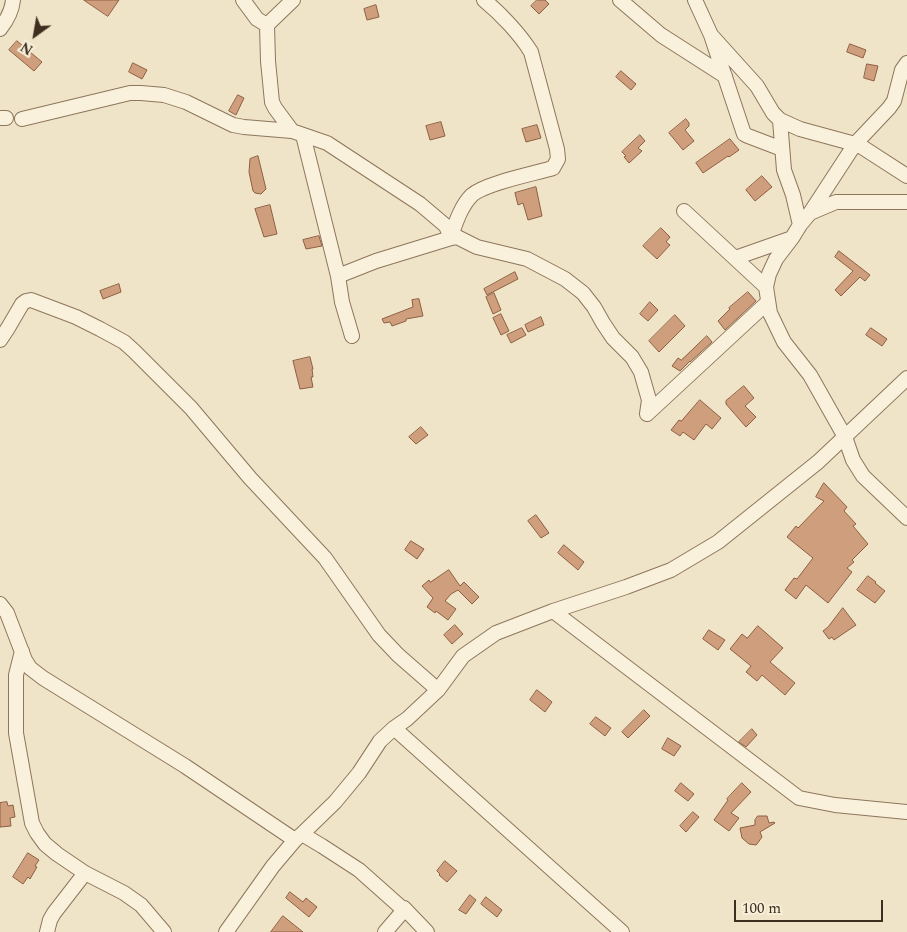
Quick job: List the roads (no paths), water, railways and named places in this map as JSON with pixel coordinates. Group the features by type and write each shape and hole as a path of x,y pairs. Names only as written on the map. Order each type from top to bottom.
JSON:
{"street":[{"path":"0,29 12,9 13,0"},
{"path":"243,0 257,19 267,26"},
{"path":"293,0 267,26 272,102 275,108 298,133 338,276 342,302 352,336"},
{"path":"451,237 460,213 472,195 488,186 553,168 558,159 531,52 525,42 492,6 484,0"},
{"path":"620,0 661,35 725,76"},
{"path":"695,0 711,35 744,134 782,149"},
{"path":"711,35 757,86 773,113 780,120 800,130 862,147 907,176"},
{"path":"907,63 902,70 894,101 855,144 810,213 776,259 769,274 766,287 770,313 784,342 810,376 845,437 853,460 863,476 907,518"},
{"path":"22,119 130,93 164,95 186,102 233,125 298,133 327,143 420,204 446,226 451,237"},
{"path":"780,120 784,170 800,225"},
{"path":"810,213 836,202 907,202"},
{"path":"684,211 766,287"},
{"path":"338,276 376,261 451,237 458,237 477,247 527,259 565,279 583,293 594,307 613,338 632,357 641,372 648,400 647,414 768,302"},
{"path":"736,258 792,238"},
{"path":"0,340 22,304 31,300 76,317 124,342 191,408 250,478 324,558 379,635 398,655 438,690"},
{"path":"226,932 273,866 298,837 335,802 359,773 380,742 394,728 408,719 438,690 464,656 496,634 553,611 671,570 718,542 818,462 907,378"},
{"path":"0,604 7,613 25,660 30,668 43,678 298,837 322,846 359,870 404,910 404,908 428,932"},
{"path":"553,611 799,798 840,806 907,812"},
{"path":"22,651 16,675 16,733 32,823 37,833 45,844 57,854 142,905 164,932"},
{"path":"394,728 622,932"},
{"path":"47,932 54,913 86,873"},
{"path":"386,932 404,910"}]}
